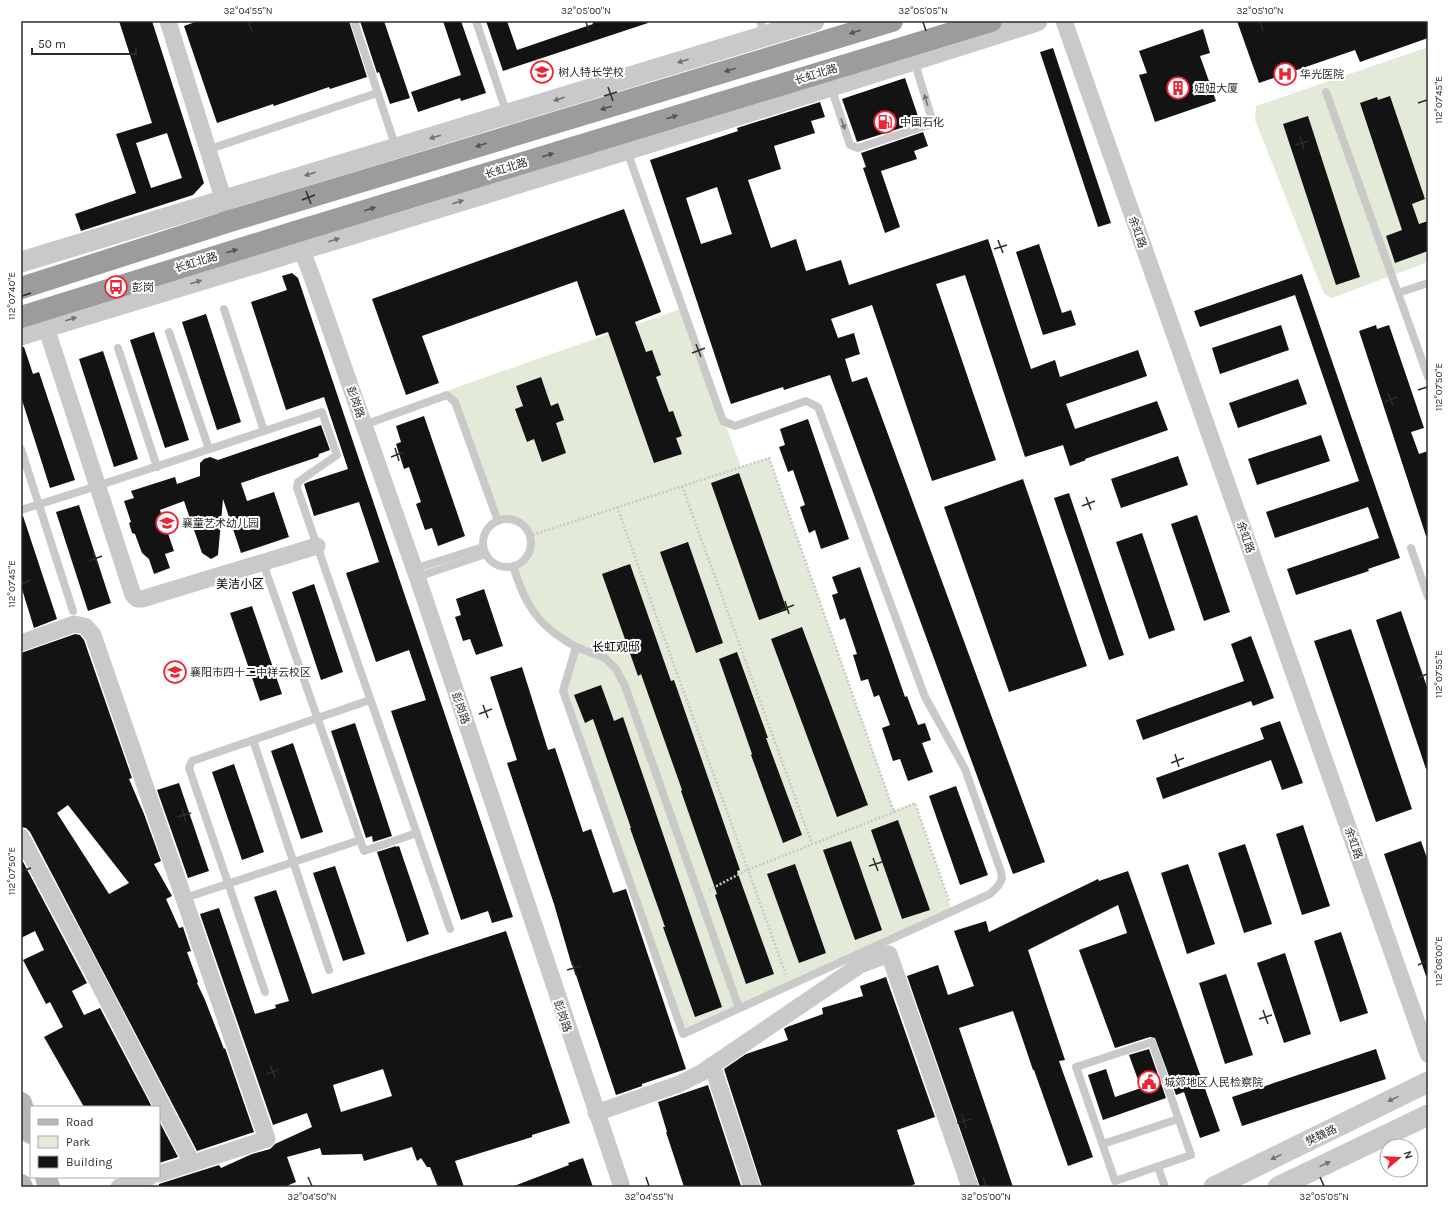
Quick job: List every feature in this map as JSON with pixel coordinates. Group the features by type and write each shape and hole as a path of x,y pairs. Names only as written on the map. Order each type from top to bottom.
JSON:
{"highway":[{"path":"21,288 230,221 399,159 511,125 768,42 892,21"},
{"name":"长虹北路","path":"21,316 298,241 991,21"}],"main road":[{"path":"21,1103 30,1130"}],"street":[{"path":"168,21 230,221"},
{"path":"768,42 814,21"},
{"path":"21,335 298,241 627,150 1037,21"},
{"name":"余虹路","path":"1064,21 1428,1054"},
{"path":"21,262 223,200 399,159"},
{"name":"彭岗路","path":"298,241 416,573 622,1187"},
{"path":"46,327 133,595 137,599 142,599 317,546"},
{"path":"21,642 74,624 85,626 93,635 267,1139 160,1174"},
{"path":"21,838 192,1163"},
{"path":"596,1113 679,1084 701,1073 860,964 889,954 970,1187"},
{"path":"712,1065 752,1187"},
{"name":"樊魏路","path":"1214,1187 1428,1082"},
{"path":"1278,1187 1428,1115"},
{"path":"119,1187 143,1182"}],"lane":[{"path":"354,21 399,159"},
{"path":"476,21 511,125"},
{"path":"831,87 850,145 858,148 928,125 931,116 914,60"},
{"path":"1326,92 1428,378"},
{"path":"207,150 377,93"},
{"path":"576,647 564,691 683,1034 990,894 998,886 1002,879 965,769 925,697 818,407 806,401 735,426 724,421 627,150"},
{"path":"1398,293 1428,283"},
{"path":"224,309 264,431"},
{"path":"169,332 209,449"},
{"path":"118,348 157,467"},
{"path":"364,425 447,395 455,402 498,521"},
{"path":"21,510 157,467 322,412 337,455 298,482 297,488 450,929"},
{"path":"21,450 73,611"},
{"path":"513,520 526,529 530,536 531,543 526,558 513,566 505,567 497,565 491,561 485,551 484,539 486,532 491,525 498,521 513,520"},
{"path":"1411,548 1428,597"},
{"path":"416,573 485,551"},
{"path":"263,563 364,851 417,834"},
{"path":"513,566 529,605 542,622 555,634 576,647 605,658 616,669 624,686 739,1008"},
{"path":"264,992 189,768 192,761 370,700"},
{"path":"253,740 329,970"},
{"path":"194,895 360,840"},
{"path":"1152,1042 1178,1119 1191,1156 1115,1181 1076,1068 1152,1042"},
{"path":"1103,1144 1178,1119"},
{"path":"1158,1167 1165,1187"}],"path":[{"path":"530,536 769,458 894,812"},
{"path":"682,486 812,844"},
{"path":"618,507 747,870 790,985"},
{"path":"699,895 747,870 915,803 952,911"}],"green space":[{"path":"1428,47 1428,262 1332,298 1324,294 1255,120 1256,106"},
{"path":"683,308 741,467 769,458 894,811 915,803 952,911 683,1034 563,691 575,647 542,622 513,567 523,560 528,552 531,544 530,536 519,523 509,520 498,521 455,403 447,395 449,390"}],"building":[{"path":"119,21 152,21 204,183 193,195 81,231 75,214 136,193 116,134 152,123","holes":["167,133 182,178 151,188 136,143"]},
{"path":"198,21 349,21 367,77 330,89 329,87 274,106 273,104 217,123 184,26"},
{"path":"360,21 384,21 410,98 390,104 379,72 377,73"},
{"path":"443,21 461,21 486,93 461,101 460,98 418,112 411,92 461,75"},
{"path":"486,21 507,21 517,50 593,24 592,21 647,21 648,23 503,71"},
{"name":"华光医院","path":"1237,21 1428,21 1428,38 1360,62 1355,50 1259,83"},
{"name":"妞妞大厦","path":"1203,29 1210,53 1200,56 1216,101 1155,122 1139,75 1147,73 1139,51"},
{"path":"1053,48 1111,223 1098,227 1040,52"},
{"path":"905,78 920,122 857,142 842,99"},
{"path":"1390,96 1425,199 1412,204 1419,224 1428,221 1428,251 1395,263 1386,236 1402,230 1360,103 1377,97 1378,100"},
{"path":"820,102 825,117 811,121 815,133 774,146 781,169 748,180 771,248 796,239 806,271 841,260 849,285 988,239 1031,369 1055,360 1060,377 1138,350 1147,376 1066,404 1075,429 1157,401 1168,430 1085,459 1086,460 1070,466 1063,445 1025,457 965,275 936,284 996,460 932,481 872,305 831,319 838,338 854,333 860,354 845,359 852,382 867,377 1045,862 1013,874 830,375 784,390 783,387 731,404 650,160 738,131 737,128","holes":["717,187 732,234 701,244 686,198"]},
{"path":"1308,116 1360,277 1336,285 1283,124"},
{"path":"923,132 928,146 914,151 917,159 881,171 900,227 885,233 863,168 866,167 861,153"},
{"path":"624,209 661,312 635,322 646,352 652,350 661,375 656,377 669,412 673,411 682,436 676,438 682,454 654,463 608,332 596,336 577,281 422,336 439,383 406,395 372,299"},
{"path":"1039,244 1062,313 1071,310 1076,325 1043,335 1016,252"},
{"path":"292,273 298,278 513,917 492,923 488,911 461,920 391,711 426,700 409,650 376,662 346,573 379,562 359,502 314,516 304,484 348,469 324,397 286,410 251,302 287,290 282,276"},
{"path":"1302,274 1400,558 1368,569 1369,571 1296,595 1287,569 1379,538 1368,507 1275,538 1266,512 1359,481 1295,295 1200,327 1194,311"},
{"path":"206,314 241,422 217,430 182,322"},
{"path":"1281,325 1289,350 1220,374 1212,348"},
{"path":"1376,325 1377,329 1389,325 1424,428 1411,432 1419,454 1428,451 1428,536 1426,536 1359,331"},
{"path":"154,332 189,440 165,448 130,340"},
{"path":"21,347 24,347 33,374 39,372 75,480 50,488 21,397"},
{"path":"103,351 138,459 114,467 79,359"},
{"path":"541,377 551,406 558,403 564,420 556,423 566,453 542,462 534,439 527,442 515,409 523,406 516,386"},
{"path":"1298,379 1307,404 1238,428 1229,403"},
{"path":"424,416 465,536 438,546 432,528 425,530 416,504 421,502 409,467 404,469 396,444 401,442 396,426"},
{"path":"808,419 849,539 821,549 815,530 809,533 800,507 805,505 793,470 788,472 779,447 785,445 780,429"},
{"path":"321,425 330,450 319,454 318,457 241,483 247,501 274,492 289,537 241,553 223,499 218,555 211,559 202,553 184,501 160,510 174,551 165,554 170,568 154,574 149,559 142,553 135,534 132,533 129,523 131,522 124,501 134,498 131,491 175,477 177,484 200,476 200,463 204,459 210,457 218,460"},
{"path":"1321,435 1330,461 1257,485 1248,459"},
{"path":"1178,456 1188,485 1121,508 1111,479"},
{"path":"739,473 787,610 759,620 711,483"},
{"path":"1023,479 1087,666 1009,692 944,507"},
{"path":"1069,493 1124,655 1109,660 1054,498"},
{"path":"79,505 111,603 88,611 56,512"},
{"path":"1197,515 1230,612 1204,621 1171,524"},
{"path":"21,516 23,516 57,619 34,628 21,586"},
{"path":"1142,533 1175,630 1149,639 1116,542"},
{"path":"688,542 723,643 696,653 660,552"},
{"path":"630,564 671,681 674,680 740,870 737,871 774,974 746,984 715,895 717,894 681,791 682,790 641,674 638,676 602,574"},
{"path":"860,567 905,697 907,696 918,725 925,723 931,740 922,743 933,772 908,781 900,759 893,761 882,728 890,725 879,695 874,697 868,679 861,681 853,655 857,654 845,618 840,620 832,595 838,593 832,577"},
{"path":"314,584 343,672 321,680 292,592"},
{"path":"484,589 503,646 476,655 470,639 463,641 455,617 461,615 456,599"},
{"path":"252,606 282,694 260,701 230,613"},
{"path":"1401,611 1428,690 1428,768 1426,769 1376,620"},
{"path":"802,627 868,805 837,817 771,639"},
{"path":"1351,629 1412,809 1376,822 1314,641"},
{"path":"75,634 80,635 84,640 132,778 129,779 144,814 161,861 154,864 172,896 166,899 179,928 183,927 191,951 187,952 198,982 197,983 224,1049 225,1048 254,1132 197,1151 30,832 26,828 21,827 21,653","holes":["68,805 129,883 109,894 57,813"]},
{"path":"1251,636 1274,698 1253,706 1251,701 1143,740 1136,720 1244,681 1231,644"},
{"path":"737,652 768,738 766,738 802,835 783,843 751,755 752,754 719,659"},
{"path":"522,667 548,750 555,748 583,832 591,829 613,893 626,889 686,1069 642,1084 642,1086 616,1095 572,966 554,904 507,763 517,760 490,677"},
{"path":"601,685 614,721 623,717 722,1007 695,1017 593,719 585,723 574,695"},
{"path":"1280,721 1303,783 1282,790 1271,760 1163,799 1156,778 1264,739 1260,728"},
{"path":"355,723 392,836 373,842 372,836 366,838 331,731"},
{"path":"293,743 323,832 301,839 271,751"},
{"path":"234,764 264,852 242,860 212,772"},
{"path":"179,783 209,871 188,878 157,790"},
{"path":"956,786 988,875 960,885 929,796"},
{"path":"898,820 930,910 902,919 871,830"},
{"path":"1303,825 1330,906 1302,915 1276,834"},
{"path":"851,841 882,930 855,940 823,850"},
{"path":"1421,841 1428,861 1428,976 1426,976 1384,854"},
{"path":"1245,844 1272,924 1244,933 1218,853"},
{"path":"399,846 429,934 407,942 377,852"},
{"path":"21,858 87,983 72,991 84,1015 100,1008 151,1106 83,1106 44,1037 63,1027 50,1002 46,1004 23,960 44,950 35,931 21,938"},
{"path":"795,864 826,953 799,963 767,874"},
{"path":"1188,864 1215,944 1187,954 1161,873"},
{"path":"335,866 365,954 343,961 313,873"},
{"path":"1128,871 1220,1131 1200,1138 1184,1092 1176,1095 1155,1038 1150,1037 1115,1048 1079,950 1127,933 1118,905 1028,950 1065,1060 1059,1061 1093,1157 1068,1166 1013,1011 959,1028 1013,1187 980,1187 907,976 938,965 948,995 974,986 954,931 986,921 989,932 1098,879 1099,881"},
{"path":"276,890 312,994 506,931 570,1123 532,1135 532,1137 455,1161 464,1187 438,1187 430,1167 427,1167 421,1158 417,1161 412,1147 364,1161 362,1154 322,1155 320,1148 287,1157 296,1182 284,1187 159,1187 159,1184 219,1165 221,1168 252,1154 270,1149 275,1144 312,1127 307,1113 273,1125 200,914 219,908 255,1014 276,1008 275,1005 289,1001 254,897","holes":["383,1069 392,1096 341,1112 333,1085"]},
{"path":"1341,932 1368,1013 1340,1022 1314,941"},
{"path":"1285,953 1311,1034 1284,1043 1257,963"},
{"path":"1226,974 1253,1055 1225,1064 1199,983"},
{"path":"886,977 935,1117 897,1130 915,1184 908,1187 762,1187 724,1069 746,1054 788,1040 784,1029 787,1027 823,1014 822,1008 863,996 860,986"},
{"name":"城郊地区人民检察院","path":"1149,1049 1166,1098 1103,1120 1088,1075 1106,1069 1115,1097 1141,1088 1129,1055"},
{"path":"1376,1049 1386,1079 1242,1126 1232,1097"},
{"path":"708,1085 741,1186 740,1187 684,1187 666,1132 658,1102"},
{"path":"160,1123 178,1157 160,1163"},
{"path":"583,1158 593,1187 514,1187 569,1165 568,1163"}],"place":[{"name":"树人特长学校","path":"542,72"},
{"name":"华光医院","path":"1285,74"},
{"name":"妞妞大厦","path":"1178,88"},
{"name":"中国石化","path":"885,122"},
{"name":"彭岗","path":"116,287"},
{"name":"襄童艺术幼儿园","path":"167,523"},
{"name":"襄阳市四十二中祥云校区","path":"175,672"},
{"name":"城郊地区人民检察院","path":"1149,1082"}],"district":[{"name":"美洁小区","path":"240,584"},
{"name":"长虹观邸","path":"616,647"}]}
